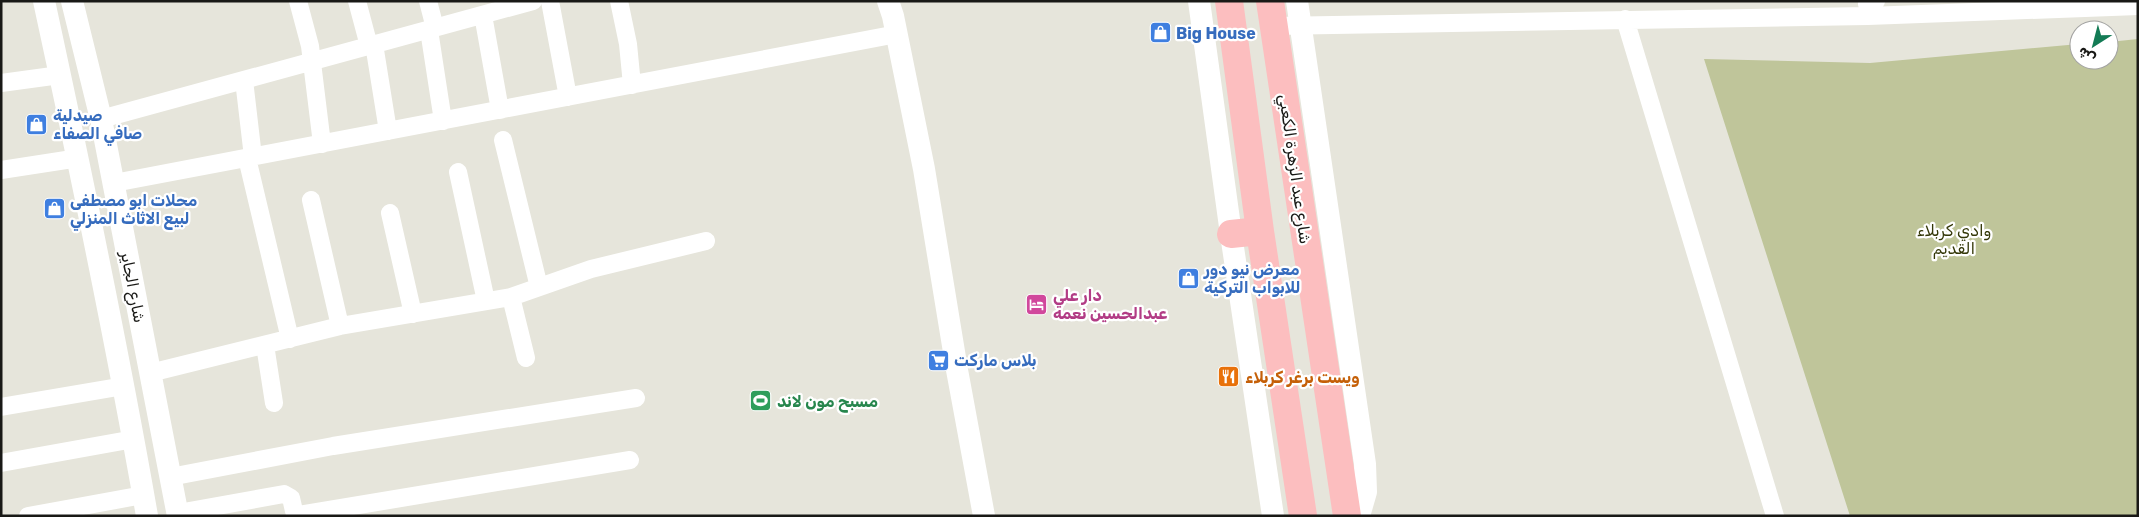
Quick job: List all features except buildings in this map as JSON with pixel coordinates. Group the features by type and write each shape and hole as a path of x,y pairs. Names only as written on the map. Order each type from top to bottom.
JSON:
{"main road":[{"path":"1229,1 1260,231 1303,516"},
{"name":"شارع عبد الزهرة الكعبي","path":"1282,17 1347,516"},
{"path":"1231,234 1260,231"}],"street":[{"name":"شارع الجاير","path":"44,1 79,158 124,386 145,506"},
{"name":"شارع الجاير","path":"72,1 101,119 178,515"},
{"path":"298,1 310,46 310,62 322,144"},
{"path":"357,1 371,45 388,131"},
{"path":"428,1 443,121"},
{"path":"101,119 432,29 489,9 533,1"},
{"path":"550,1 568,97"},
{"path":"620,1 628,44 632,84"},
{"path":"888,1 924,169 957,370 984,516"},
{"path":"1199,1 1273,516"},
{"path":"1282,17 1297,1"},
{"path":"1282,17 1625,19 1869,6 2138,6"},
{"path":"489,9 500,110"},
{"path":"1282,17 1365,464 1366,492 1359,516"},
{"path":"1625,19 1775,516"},
{"path":"114,183 896,34"},
{"path":"1,83 60,75"},
{"path":"244,80 250,157 290,339"},
{"path":"503,140 539,287"},
{"path":"1,170 79,158"},
{"path":"458,172 486,301"},
{"path":"311,200 340,326"},
{"path":"390,213 413,314"},
{"path":"150,373 340,326 511,296 591,269 706,241"},
{"path":"511,296 526,358"},
{"path":"265,345 274,403"},
{"path":"1,407 124,386"},
{"path":"170,477 333,446 636,398"},
{"path":"1,462 134,439"},
{"path":"178,515 284,494 291,498 294,511 299,515 630,460"},
{"path":"28,516 145,506"}],"green space":[{"name":"وادي كربلاء القديم","path":"2138,39 2138,516 1850,516 1704,59 1870,63 2069,45 2069,70 2119,70 2119,41"}],"place":[{"name":"Big House","path":"1160,33"},
{"name":"صيدلية صافي الصفاء","path":"37,124"},
{"name":"محلات ابو مصطفى لبيع الاثاث المنزلي","path":"54,209"},
{"name":"معرض نيو دور للابواب التركية","path":"1188,278"},
{"name":"دار علي عبدالحسين نعمه","path":"1037,304"},
{"name":"بلاس ماركت","path":"938,360"},
{"name":"ويست برغر كربلاء","path":"1229,377"},
{"name":"مسبح مون لاند","path":"761,401"}]}
